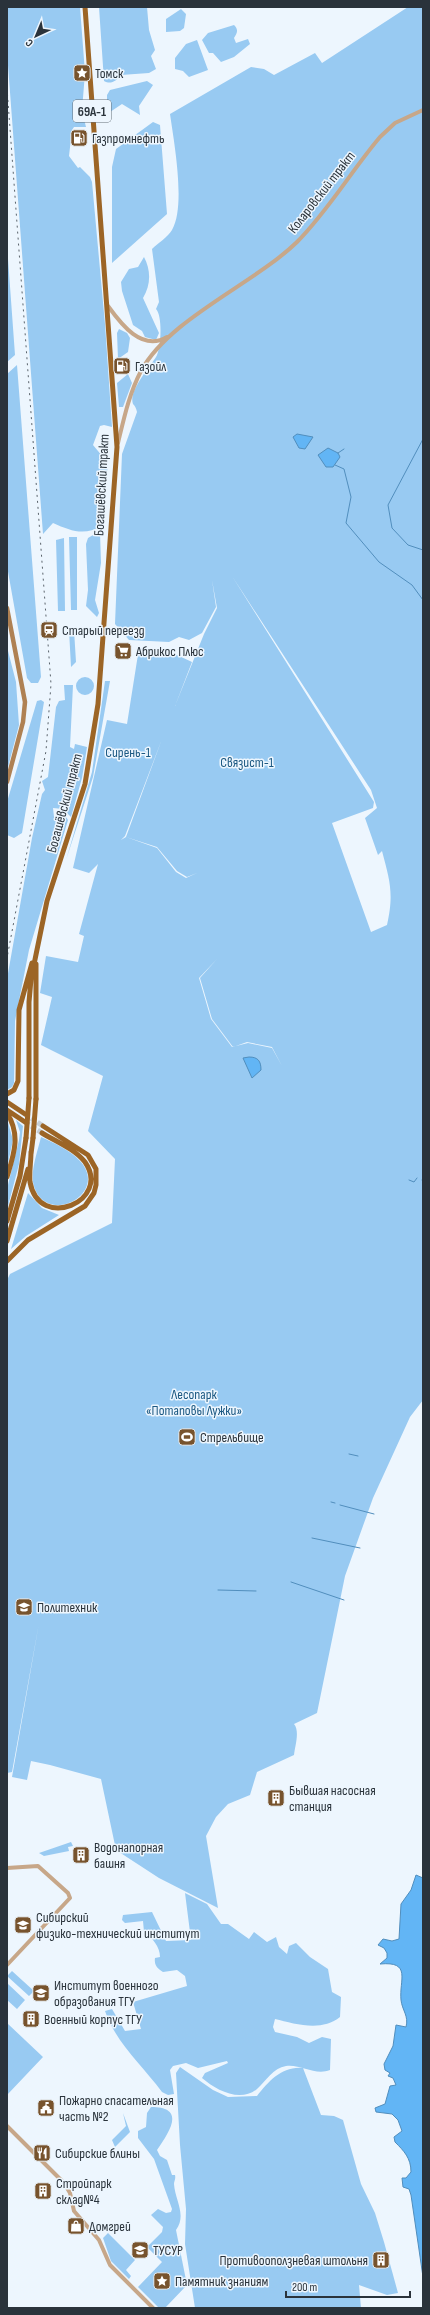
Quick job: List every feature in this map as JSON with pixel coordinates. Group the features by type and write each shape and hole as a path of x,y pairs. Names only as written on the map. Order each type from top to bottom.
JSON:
{"main road":[{"name":"Богашёвский тракт","path":"7,1221 20,1176 30,1098 29,988 47,901 76,815 90,760 104,642 117,447 108,306 85,7"},
{"path":"7,608 25,697 23,722 7,782"},
{"name":"Богашёвский тракт","path":"7,1241 21,1199 33,1138 36,1099 35,957"},
{"path":"7,1094 14,1090 18,1082 19,1010 28,972 35,957"},
{"path":"7,1102 25,1114"},
{"path":"7,1111 25,1122"},
{"path":"7,1111 13,1124 16,1136 15,1149 7,1177"},
{"path":"7,1261 28,1240 85,1206 94,1193 96,1185 96,1169 88,1155 43,1126"},
{"path":"31,1152 30,1181 39,1199 49,1206 60,1209 70,1207 80,1201 90,1184 87,1166 78,1155 42,1133"}],"street":[{"name":"Коларовский тракт","path":"177,330 297,242 380,137 394,124 423,110"},
{"path":"108,306 117,320 134,335 156,345 156,350"},
{"path":"109,322 114,319 117,320"},
{"path":"149,342 161,340 177,330"},
{"path":"117,447 124,416 135,383 156,350 177,330"},
{"path":"115,415 119,419 124,416"},
{"path":"7,1868 31,1865 38,1866 68,1893 69,1899 7,1965"},
{"path":"7,2126 64,2183 70,2193 74,2211 99,2240 110,2265 153,2308"}],"green space":[{"path":"7,7 80,7 85,73 82,110 79,111 80,119 84,119 86,127 74,127 72,130 69,156 78,168 80,167 90,177 92,182 105,324 112,427 104,425 100,426 93,445 108,463 102,526 83,532 72,530 53,523 43,534 7,52"},
{"path":"99,7 147,7 149,30 155,50 151,56 156,69 149,73 121,75 115,81 111,82 104,81"},
{"path":"408,7 423,7 423,1400 410,1417 373,1498 345,1576 317,1713 294,1724 297,1735 294,1755 257,1772 250,1795 228,1804 216,1817 206,1836 218,1908 159,1878 116,1850 101,1779 31,1761 27,1780 12,1777 39,1623 12,1772 7,1773 7,1280 10,1274 112,1223 115,1159 88,1131 103,1076 41,1045 52,997 40,993 46,956 78,962 84,936 79,934 98,864 89,873 73,868 107,720 127,724 139,648 177,655 192,662 175,706 204,634 217,608 212,580 216,607 202,633 189,640 179,637 169,642 129,640 115,624 122,454 137,412 132,399 136,386 156,357 160,341 160,318 156,309 159,302 152,249 172,230 176,219 178,206 178,174 170,114 251,67 264,69 274,75 315,53 322,63","holes":["232,576 371,790 377,808 365,818 378,855 382,851 389,879 391,896 387,925 371,932 332,823 373,808 374,802","162,739 126,837 121,840 125,836","126,837 157,847 177,871 187,877 197,873 186,878 176,872 157,848","217,959 200,978 212,1019 232,1047 211,1019 199,978","247,1042 272,1047 282,1066 272,1048 248,1043 235,1046"]},
{"path":"181,9 186,14 184,28 180,31 166,32 166,19"},
{"path":"234,25 237,30 234,38 236,43 248,39 250,44 234,57 221,62 213,53 209,53 202,40 208,33"},
{"path":"197,40 208,70 189,77 183,71 175,69 175,58 186,44"},
{"path":"147,81 153,85 139,106 140,115 122,104 107,114 107,95 110,90"},
{"path":"153,122 160,125 167,214 112,263 112,167 116,149"},
{"path":"7,245 15,355 7,362"},
{"path":"144,257 149,272 149,283 143,298 159,333 156,340 145,337 142,331 133,325 122,291 121,282 129,269 138,267"},
{"path":"119,329 127,333 130,338 128,352 118,359 117,333"},
{"path":"17,365 41,677 38,683 31,683 27,678 7,566 7,374"},
{"path":"128,374 132,383 123,407 119,407 117,383"},
{"path":"98,532 100,533 101,563 95,600 99,613 97,617 86,606 88,590 86,544 88,538"},
{"path":"69,537 77,537 77,610 71,610"},
{"path":"64,538 65,611 58,611 56,540"},
{"path":"69,630 74,630 76,662 71,667"},
{"path":"7,647 16,682 19,725 7,771"},
{"path":"85,677 91,680 94,686 91,692 85,695 79,692 76,686 79,680"},
{"path":"105,681 110,681 93,777 66,860 92,772"},
{"path":"64,685 73,685 70,747 74,749 75,744 87,747 82,778 71,817 63,809 53,808 54,817 66,817 68,820 29,950 15,1021 14,1083 12,1087 7,1090 7,979 32,838 42,794 45,790 42,781 48,777 56,707 59,701 65,700"},
{"path":"41,700 44,702 22,833 14,838 7,835 7,802 37,701"},
{"path":"7,1119 13,1140 7,1168"},
{"path":"16,1120 23,1126 19,1164 7,1210 7,1189 20,1132"},
{"path":"41,1137 72,1153 80,1161 87,1174 87,1185 81,1195 72,1202 60,1205 48,1203 39,1196 33,1182 33,1177 34,1165"},
{"path":"28,1193 42,1208 59,1215 26,1236 11,1249"},
{"path":"71,1842 73,1846 68,1847 69,1851 44,1856 39,1853"},
{"path":"185,1893 207,1904 221,1924 228,1924 249,1939 254,1932 267,1942 276,1937 279,1947 287,1954 289,1946 296,1943 310,1957 328,1969 332,1992 341,1997 340,2017 333,2022 317,2026 300,2025 275,2019 273,2027 275,2032 297,2037 309,2043 322,2037 331,2039 330,2070 319,2072 292,2066 281,2067 273,2072 257,2089 243,2095 236,2095 214,2087 202,2078 205,2073 228,2063 227,2061 198,2068 186,2063 173,2066 170,2070 174,2094 168,2095 162,2092 130,2053 110,2023 105,2011 112,2009 125,2031 141,2029 133,2002 187,1986 185,1976 177,1970 163,1972 156,1966 155,1958 160,1957 160,1953 153,1939 144,1932 143,1921 125,1923 122,1920 123,1915 152,1912 166,1941 191,1940"},
{"path":"12,1971 34,1991 29,1996 7,1976"},
{"path":"7,1983 25,2000 17,2009 7,2000"},
{"path":"7,2023 43,2057 7,2095"},
{"path":"180,2067 213,2090 228,2097 257,2096 271,2080 282,2072 289,2069 303,2068 321,2115 334,2116 343,2120 361,2184 375,2213 398,2293 387,2295 359,2285 361,2308 195,2308 185,2244 186,2209 180,2145 176,2073"},
{"path":"151,2107 162,2108 169,2111 172,2116 170,2128 157,2150 160,2156 167,2160 172,2175 175,2175 174,2184 180,2207 180,2219 176,2230 187,2285 165,2308 159,2308 138,2287 162,2262 147,2247 162,2232 163,2227 151,2215 158,2209 166,2213 171,2212 172,2209 154,2159 138,2138 138,2131 146,2127 147,2113"},
{"path":"123,2113 130,2132 115,2147 112,2140 126,2126"},
{"path":"108,2233 135,2260 126,2270 131,2276 129,2279 111,2261 103,2238"}],"shaded area":[{"path":"297,434 313,437 305,449 299,448 293,437"},
{"path":"328,448 338,453 340,457 333,467 326,467 318,455"},
{"path":"249,1057 257,1059 260,1062 261,1067 261,1070 252,1078 243,1058"},
{"path":"416,1875 423,1878 423,2277 411,2195 409,2189 403,2187 402,2178 406,2178 411,2172 411,2167 406,2155 395,2142 394,2137 402,2131 398,2120 392,2114 376,2112 375,2108 385,2104 390,2086 396,2085 393,2078 388,2076 390,2073 385,2070 384,2064 393,2046 396,2025 406,2027 407,2023 401,2000 402,1973 396,1966 390,1964 380,1964 387,1958 387,1953 384,1948 378,1945 383,1939 392,1941 399,1939 401,1904 411,1890"}],"waterway":[{"path":"423,439 388,505 392,528 408,545 423,550"},
{"path":"338,453 344,449"},
{"path":"335,465 344,469 351,497 346,523 379,562 412,585 423,600"},
{"path":"409,1180 414,1182 417,1178"},
{"path":"349,1454 358,1456"},
{"path":"331,1502 335,1503"},
{"path":"340,1505 374,1514"},
{"path":"312,1538 360,1548"},
{"path":"291,1582 344,1600"},
{"path":"218,1590 256,1591"}],"tunnel":[{"path":"25,1114 43,1126"},
{"path":"25,1122 42,1133"}],"railway":[{"path":"7,88 51,684 46,751 7,958"}],"place":[{"name":"Томск","path":"82,73"},
{"name":"Газпромнефть","path":"79,138"},
{"name":"Газойл","path":"122,366"},
{"name":"Старый переезд","path":"49,630"},
{"name":"Абрикос Плюс","path":"123,651"},
{"name":"Стрельбище","path":"187,1437"},
{"name":"Политехник","path":"24,1607"},
{"name":"Бывшая насосная станция","path":"276,1798"},
{"name":"Водонапорная башня","path":"81,1855"},
{"name":"Сибирский физико-технический институт","path":"23,1925"},
{"name":"Институт военного образования ТГУ","path":"41,1993"},
{"name":"Военный корпус ТГУ","path":"31,2019"},
{"name":"Пожарно спасательная часть №2","path":"46,2108"},
{"name":"Сибирские блины","path":"42,2153"},
{"name":"Стройпарк склад№4","path":"43,2191"},
{"name":"Домгрей","path":"76,2226"},
{"name":"ТУСУР","path":"140,2250"},
{"name":"Противооползневая штольня","path":"381,2260"},
{"name":"Памятник знаниям","path":"162,2281"}],"park label":[{"name":"Сирень-1","path":"128,752"},
{"name":"Связист-1","path":"247,762"},
{"name":"Лесопарк «Потаповы Лужки»","path":"194,1402"}]}
